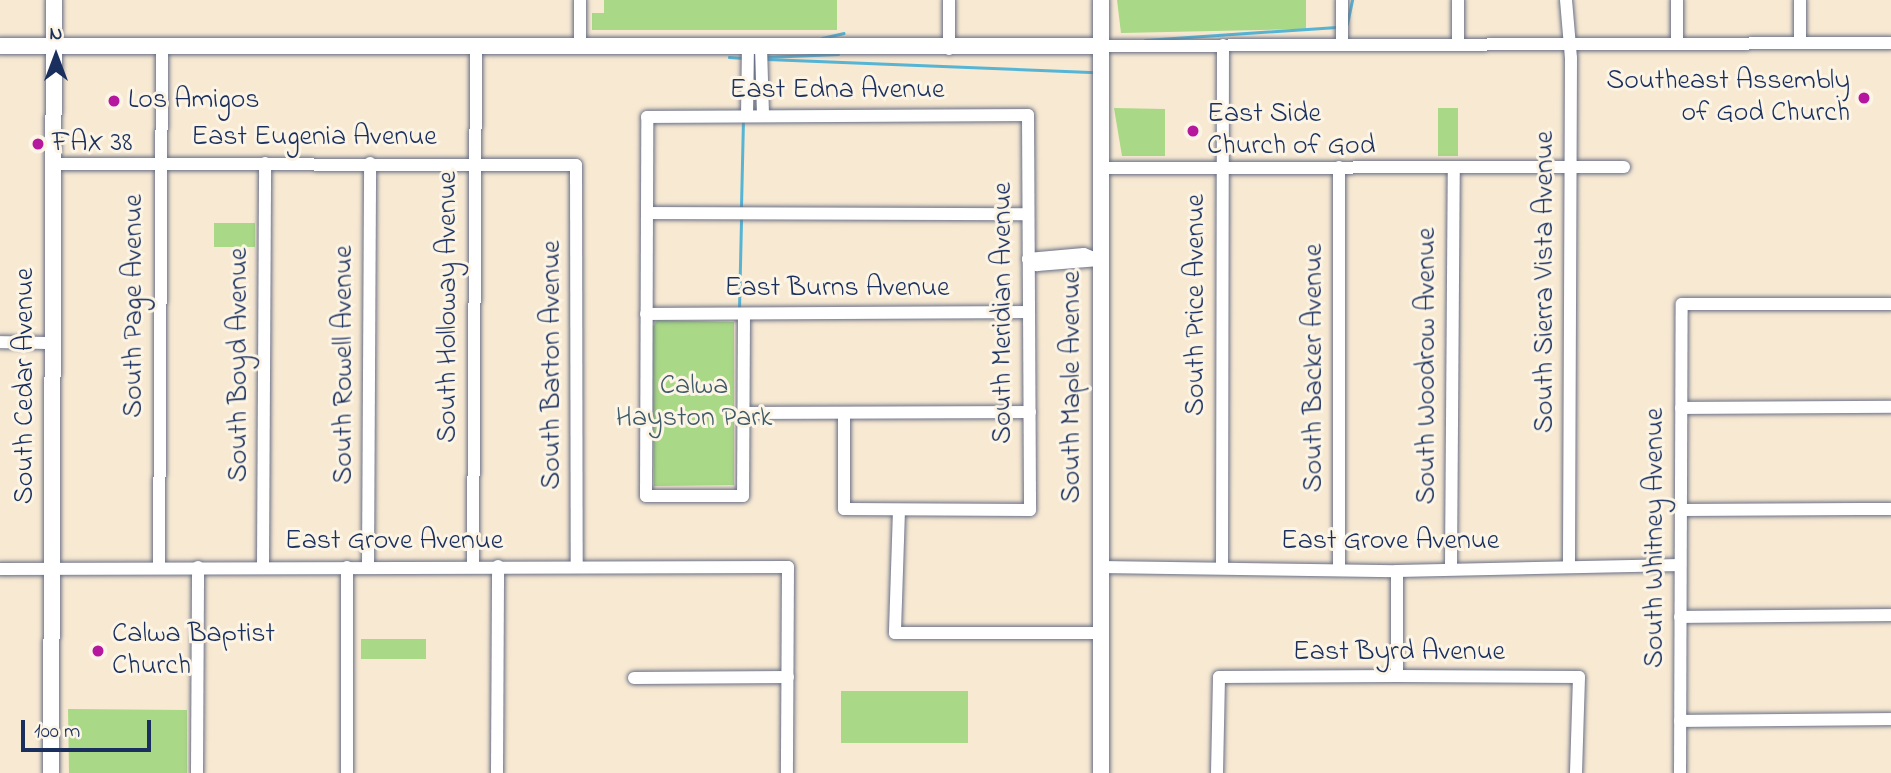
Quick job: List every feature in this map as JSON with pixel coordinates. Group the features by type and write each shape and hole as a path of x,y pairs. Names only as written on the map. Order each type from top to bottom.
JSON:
{"main road":[{"name":"South Cedar Avenue","path":"51,773 54,0"},
{"name":"South Maple Avenue","path":"1101,0 1098,260 1101,773"},
{"path":"0,46 949,49 1100,46"}],"street":[{"path":"580,0 580,47"},
{"path":"949,0 949,49"},
{"path":"1342,0 1342,43"},
{"path":"1458,0 1458,43"},
{"name":"South Sierra Vista Avenue","path":"1566,0 1571,167 1569,565"},
{"path":"1677,0 1677,44"},
{"path":"1800,0 1800,43"},
{"path":"1100,46 1891,43"},
{"name":"South Price Avenue","path":"1222,566 1223,45"},
{"name":"South Page Avenue","path":"159,567 159,163 162,46"},
{"path":"747,116 755,47"},
{"path":"755,47 763,116"},
{"name":"South Holloway Avenue","path":"473,566 476,48"},
{"name":"East Edna Avenue","path":"647,214 647,117 1028,115"},
{"name":"South Meridian Avenue","path":"899,510 1030,510 1028,115"},
{"name":"East Eugenia Avenue","path":"52,164 474,162 576,165"},
{"name":"South Boyd Avenue","path":"263,567 265,163"},
{"name":"South Rowell Avenue","path":"368,567 370,163"},
{"name":"South Barton Avenue","path":"576,165 577,566"},
{"name":"South Backer Avenue","path":"1339,167 1339,568"},
{"name":"South Woodrow Avenue","path":"1451,566 1454,167"},
{"path":"1100,168 1624,167"},
{"path":"744,314 743,496 646,496 647,214 1027,214"},
{"path":"1028,259 1037,265 1098,260"},
{"name":"South Whitney Avenue","path":"1680,773 1682,304 1891,304"},
{"name":"East Burns Avenue","path":"646,314 1028,312"},
{"path":"0,342 54,343"},
{"path":"1681,408 1891,407"},
{"path":"744,413 1030,412"},
{"path":"844,414 844,509 899,510 895,633 1099,633"},
{"path":"1680,510 1891,509"},
{"name":"East Grove Avenue","path":"1100,567 1222,566 1397,571 1451,566 1680,565"},
{"path":"497,773 498,566"},
{"path":"197,773 198,567"},
{"path":"347,567 347,773"},
{"name":"East Grove Avenue","path":"0,569 788,567 788,677"},
{"path":"1397,571 1397,676"},
{"path":"1680,617 1891,615"},
{"name":"East Byrd Avenue","path":"1217,773 1219,677 1397,676 1578,677 1576,773"},
{"path":"634,678 788,677 788,773"},
{"path":"1680,720 1891,719"}],"green space":[{"path":"604,0 837,0 837,30 592,30 592,13 604,13"},
{"path":"1117,0 1306,0 1306,29 1121,33"},
{"path":"1114,108 1165,109 1165,156 1122,156"},
{"path":"1438,108 1458,108 1458,156 1438,156"},
{"path":"214,223 255,223 255,247 214,247"},
{"name":"Calwa Hayston Park","path":"657,320 734,322 734,485 654,486 652,328"},
{"path":"361,639 426,639 426,659 361,659"},
{"path":"841,691 968,691 968,743 841,743"},
{"path":"68,709 187,710 187,773 69,773"}],"waterway":[{"path":"1347,24 1352,0"},
{"path":"1145,40 1337,27"},
{"path":"822,38 843,33"},
{"path":"764,57 838,54"},
{"path":"729,57 744,58"},
{"path":"767,59 1096,72"},
{"path":"741,207 743,120"},
{"path":"739,309 741,218"}],"place":[{"name":"Southeast Assembly of God Church","path":"1864,98"},
{"name":"Los Amigos","path":"114,101"},
{"name":"East Side Church of God","path":"1193,131"},
{"name":"FAX 38","path":"38,144"},
{"name":"Calwa Baptist Church","path":"98,651"}]}
